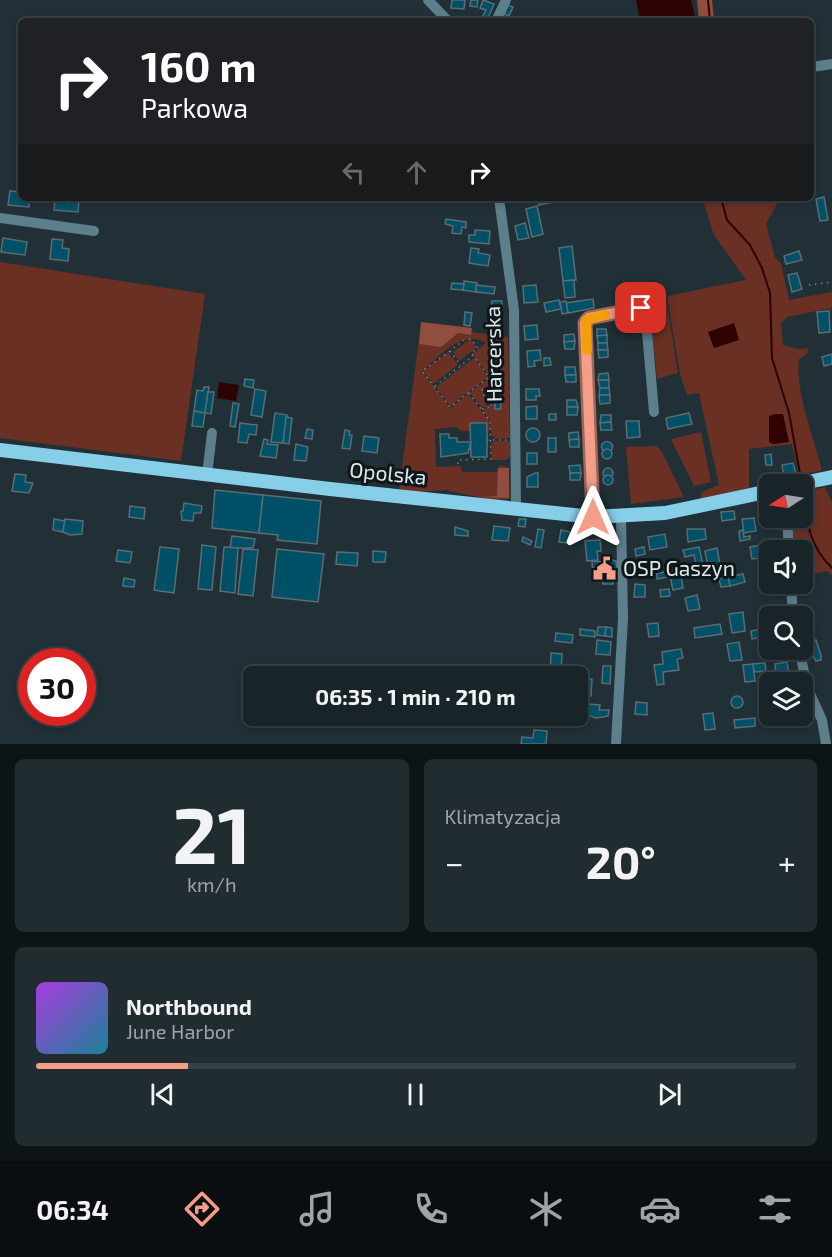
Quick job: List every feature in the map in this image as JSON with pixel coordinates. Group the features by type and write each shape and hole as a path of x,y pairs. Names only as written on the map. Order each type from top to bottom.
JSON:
{"main road":[{"name":"Opolska","path":"0,450 418,504 516,509 593,517 621,517 678,511 759,493"},
{"path":"813,481 832,477"}],"street":[{"path":"428,0 445,18"},
{"path":"497,18 506,0"},
{"path":"814,67 832,64"},
{"name":"Harcerska","path":"500,201 513,301 516,509"},
{"path":"0,218 94,231"},
{"path":"593,517 585,323 589,318 645,309 654,412"},
{"path":"207,475 212,433"},
{"path":"616,744 623,618 621,517"},
{"path":"801,660 808,689 822,720 826,744"}],"path":[{"path":"809,285 832,282"},
{"path":"471,339 478,348 471,353 473,356 489,377 450,407 422,371 464,340 471,339"},
{"path":"450,351 461,366"},
{"path":"434,386 473,356"},
{"path":"481,409 493,405 494,383"},
{"path":"482,389 487,407"},
{"path":"484,394 494,389"},
{"path":"469,393 489,421 491,463"},
{"path":"489,440 511,440"},
{"path":"458,464 458,460 491,459"}],"shaded area":[{"path":"636,0 691,0 695,18 639,18"},
{"path":"697,0 712,0 714,18 699,18"},
{"path":"703,201 778,201 766,224 775,258 781,263 789,300 832,292 832,308 787,317 781,324 783,345 798,349 808,348 807,354 799,359 800,386 822,470 799,474 792,444 749,449 749,488 700,499 702,492 719,485 699,393 687,395 680,374 667,296 746,280 714,235"},
{"path":"0,262 205,294 181,461 0,438"},
{"path":"666,298 678,373 657,379 649,302"},
{"path":"421,322 472,328 471,335 458,333 441,347 419,344"},
{"path":"734,323 739,340 714,348 708,332"},
{"path":"421,325 508,337 510,438 496,439 491,435 490,420 482,409 495,405 495,409 501,409 500,401 495,401 492,405 494,383 493,388 485,393 482,388 487,406 482,408 470,393 490,377 472,354 486,343 477,339 460,342 422,371 450,408 468,394 489,420 489,436 487,422 470,423 470,431 461,431 456,427 435,429 436,467 461,466 462,472 497,472 499,465 508,467 510,499 491,500 446,490 418,492 399,489"},
{"path":"470,339 477,347 459,361 453,352"},
{"path":"448,352 458,365 433,384 423,371"},
{"path":"474,358 488,377 450,406 436,387"},
{"path":"219,382 239,385 236,401 217,398"},
{"path":"783,414 789,442 773,444 769,442 769,416"},
{"path":"701,432 711,482 694,486 671,439"},
{"path":"495,441 510,441 510,456 507,460 492,460 491,444"},
{"path":"656,446 661,450 684,497 631,504 626,447"},
{"path":"498,468 509,468 509,498 481,497 497,496"},
{"path":"825,487 832,502 832,576 827,571 813,574 813,540 792,540 792,528 813,528 813,490"}],"building":[{"path":"452,0 465,0 464,9 451,8"},
{"path":"471,0 478,0 477,7 470,6"},
{"path":"483,0 494,4 488,18 482,18 486,10 480,8"},
{"path":"507,5 513,7 509,16 504,14"},
{"path":"10,191 18,192 18,201 30,201 29,207 8,205"},
{"path":"824,197 828,220 820,221 816,199"},
{"path":"55,201 79,201 78,212 54,210"},
{"path":"538,201 558,201 539,205"},
{"path":"537,206 543,234 532,237 526,209"},
{"path":"446,219 466,222 466,228 462,227 461,234 452,233 453,226 445,224"},
{"path":"525,223 529,238 518,240 515,226"},
{"path":"475,230 490,231 489,244 469,242 469,235 475,235"},
{"path":"3,238 27,242 25,255 1,252"},
{"path":"52,239 63,240 62,248 69,249 68,261 50,259"},
{"path":"572,246 576,280 563,281 559,248"},
{"path":"471,248 479,249 478,253 490,255 488,266 469,263"},
{"path":"799,251 802,260 786,264 784,256"},
{"path":"797,273 802,289 792,292 788,275"},
{"path":"574,280 575,297 565,298 563,281"},
{"path":"464,281 477,283 476,292 463,290"},
{"path":"452,283 464,284 463,290 451,289"},
{"path":"476,285 495,287 494,294 476,292"},
{"path":"536,285 538,302 524,303 523,286"},
{"path":"593,299 594,308 568,313 566,303"},
{"path":"559,300 561,309 546,312 544,303"},
{"path":"492,301 502,301 502,315 491,315"},
{"path":"566,301 568,313 562,314 560,302"},
{"path":"829,311 830,332 819,333 817,312"},
{"path":"465,312 472,313 470,326 464,325"},
{"path":"537,325 538,339 525,340 524,326"},
{"path":"597,329 606,329 607,335 597,336"},
{"path":"574,334 575,341 564,342 564,335"},
{"path":"607,335 607,343 598,343 597,336"},
{"path":"575,341 574,349 565,349 564,342"},
{"path":"598,343 607,343 608,350 598,350"},
{"path":"540,350 541,360 534,361 535,366 528,367 527,351"},
{"path":"598,350 608,350 608,357 599,358"},
{"path":"832,354 832,364 824,366 822,357"},
{"path":"544,358 550,358 551,365 544,366"},
{"path":"565,367 575,367 576,375 565,375"},
{"path":"608,373 609,380 598,380 599,374"},
{"path":"565,375 576,375 576,382 566,382"},
{"path":"245,379 254,380 253,388 244,386"},
{"path":"598,380 609,380 609,388 600,388"},
{"path":"204,387 209,387 205,413 194,411 197,390 203,391"},
{"path":"600,388 609,388 610,395 599,395"},
{"path":"255,389 266,391 262,417 251,415"},
{"path":"526,389 539,389 540,396 536,396 536,400 526,400"},
{"path":"208,392 214,392 211,414 205,413"},
{"path":"599,395 610,395 610,403 600,404"},
{"path":"567,400 576,400 578,407 567,407"},
{"path":"495,401 500,401 501,409 495,409"},
{"path":"233,403 239,404 235,427 230,426"},
{"path":"537,406 537,419 526,419 526,407"},
{"path":"567,407 578,407 577,415 567,415"},
{"path":"194,411 205,413 203,427 192,426"},
{"path":"275,413 287,415 283,443 271,442"},
{"path":"689,413 692,424 668,429 666,418"},
{"path":"549,414 556,414 556,420 549,420"},
{"path":"601,415 611,415 611,422 600,423"},
{"path":"286,417 292,418 289,444 283,443"},
{"path":"626,421 639,421 640,437 627,438"},
{"path":"611,422 612,430 601,430 600,423"},
{"path":"240,423 257,425 256,435 249,434 247,443 238,442"},
{"path":"470,423 487,423 487,457 471,457"},
{"path":"530,428 536,428 540,435 536,442 530,442 526,438 526,432"},
{"path":"307,429 313,430 312,439 305,438"},
{"path":"345,430 350,431 349,435 352,435 350,449 342,448"},
{"path":"578,432 579,439 569,440 569,433"},
{"path":"440,434 449,434 449,438 457,438 457,442 471,442 468,453 441,457"},
{"path":"364,436 379,438 377,453 362,451"},
{"path":"548,438 556,438 556,452 548,452"},
{"path":"264,439 268,440 267,444 278,445 276,458 260,456"},
{"path":"579,439 579,447 570,447 569,440"},
{"path":"607,442 611,443 611,451 607,452 603,451 602,447 603,443"},
{"path":"296,444 308,447 306,461 294,460"},
{"path":"607,449 611,450 611,458 607,459 603,458 602,454 603,450"},
{"path":"527,453 537,453 537,464 527,464"},
{"path":"771,454 772,465 766,465 765,455"},
{"path":"793,463 796,474 784,474 782,465"},
{"path":"580,465 581,473 570,473 569,466"},
{"path":"608,468 612,469 612,477 608,478 604,477 603,473 604,469"},
{"path":"538,473 538,487 527,487 527,477"},
{"path":"570,473 581,473 580,480 570,480"},
{"path":"15,474 26,475 25,482 33,483 29,493 12,491"},
{"path":"608,475 612,476 612,484 608,485 604,484 603,480 604,476"},
{"path":"215,490 263,495 259,533 212,528"},
{"path":"263,495 321,501 317,544 277,540 278,535 259,533"},
{"path":"184,503 202,506 201,513 194,513 193,521 182,520 181,511 183,511"},
{"path":"130,506 145,508 144,519 129,517"},
{"path":"734,511 735,519 722,521 721,512"},
{"path":"754,518 756,531 744,533 742,519"},
{"path":"54,519 65,521 63,532 53,530"},
{"path":"65,519 83,521 82,534 70,535 63,532"},
{"path":"519,519 526,519 525,527 518,526"},
{"path":"494,526 510,528 508,541 492,540"},
{"path":"455,527 468,531 468,536 455,535"},
{"path":"538,529 544,530 541,548 535,547"},
{"path":"687,529 705,529 706,539 688,542"},
{"path":"561,530 570,532 568,543 559,542"},
{"path":"743,530 744,537 750,536 750,539 740,541 739,531"},
{"path":"665,534 667,547 650,550 648,537"},
{"path":"232,536 255,539 253,548 230,548"},
{"path":"523,537 532,541 530,545 522,541"},
{"path":"600,540 601,551 597,551 598,560 587,561 585,541"},
{"path":"202,545 216,547 212,590 198,589"},
{"path":"759,546 759,558 752,559 750,547"},
{"path":"160,547 179,549 174,593 154,590"},
{"path":"224,547 238,548 235,593 220,591"},
{"path":"644,547 645,554 636,556 635,549"},
{"path":"699,547 703,565 696,566 694,555 685,557 683,550"},
{"path":"717,548 721,570 709,572 705,551"},
{"path":"243,549 258,550 253,596 238,594"},
{"path":"277,549 324,554 318,602 272,597"},
{"path":"118,550 132,552 130,563 116,561"},
{"path":"373,551 386,552 385,562 373,562"},
{"path":"337,552 358,553 357,566 336,564"},
{"name":"OSP Gaszyn","path":"604,559 616,561 618,575 613,576 613,584 603,584 602,576 593,577 592,561 604,562"},
{"path":"687,568 688,576 681,577 680,569"},
{"path":"680,569 683,588 673,590 669,571"},
{"path":"667,572 668,577 657,579 657,573"},
{"path":"743,574 745,582 730,586 728,577"},
{"path":"728,577 730,586 721,587 719,579"},
{"path":"124,578 135,580 134,587 123,586"},
{"path":"635,584 645,585 645,597 634,597"},
{"path":"669,589 670,596 661,597 660,590"},
{"path":"697,595 700,609 688,611 685,598"},
{"path":"743,612 745,631 732,633 729,614"},
{"path":"658,623 659,636 649,637 647,624"},
{"path":"720,624 722,634 695,638 694,628"},
{"path":"598,627 606,627 605,636 597,635"},
{"path":"606,627 612,628 612,637 605,636"},
{"path":"580,629 595,631 595,637 580,635"},
{"path":"759,630 759,638 752,639 751,631"},
{"path":"556,633 573,635 572,643 555,641"},
{"path":"597,640 611,642 610,655 596,654"},
{"path":"816,640 821,660 816,661 813,656 813,641"},
{"path":"739,642 742,660 730,661 727,644"},
{"path":"681,649 683,658 677,659 679,670 663,672 664,684 657,685 654,665 663,664 662,652"},
{"path":"551,653 562,654 561,666 550,666"},
{"path":"787,662 789,672 776,672 775,664"},
{"path":"765,663 766,671 754,672 753,664"},
{"path":"753,664 755,681 745,682 743,665"},
{"path":"603,666 611,666 610,684 602,683"},
{"path":"588,679 592,679 591,696 588,696"},
{"path":"737,696 743,702 737,708 731,702"},
{"path":"636,702 647,703 647,715 635,714"},
{"path":"588,704 600,705 599,710 609,710 608,716 596,718 588,715"},
{"path":"713,713 715,729 705,730 703,714"},
{"path":"755,718 755,726 735,728 734,720"},
{"path":"534,730 547,731 546,744 521,744 522,737 533,738"}],"waterway":[{"path":"708,0 710,18"},
{"path":"722,201 727,220 750,245 762,268 770,293 772,358 789,413 800,474"},
{"path":"809,528 818,550 832,568"}],"slow traffic":[{"path":"587,350 586,320 605,315"}],"place":[{"name":"OSP Gaszyn","path":"605,569"}],"route":[{"path":"593,517 585,323 589,318 641,308"}]}
